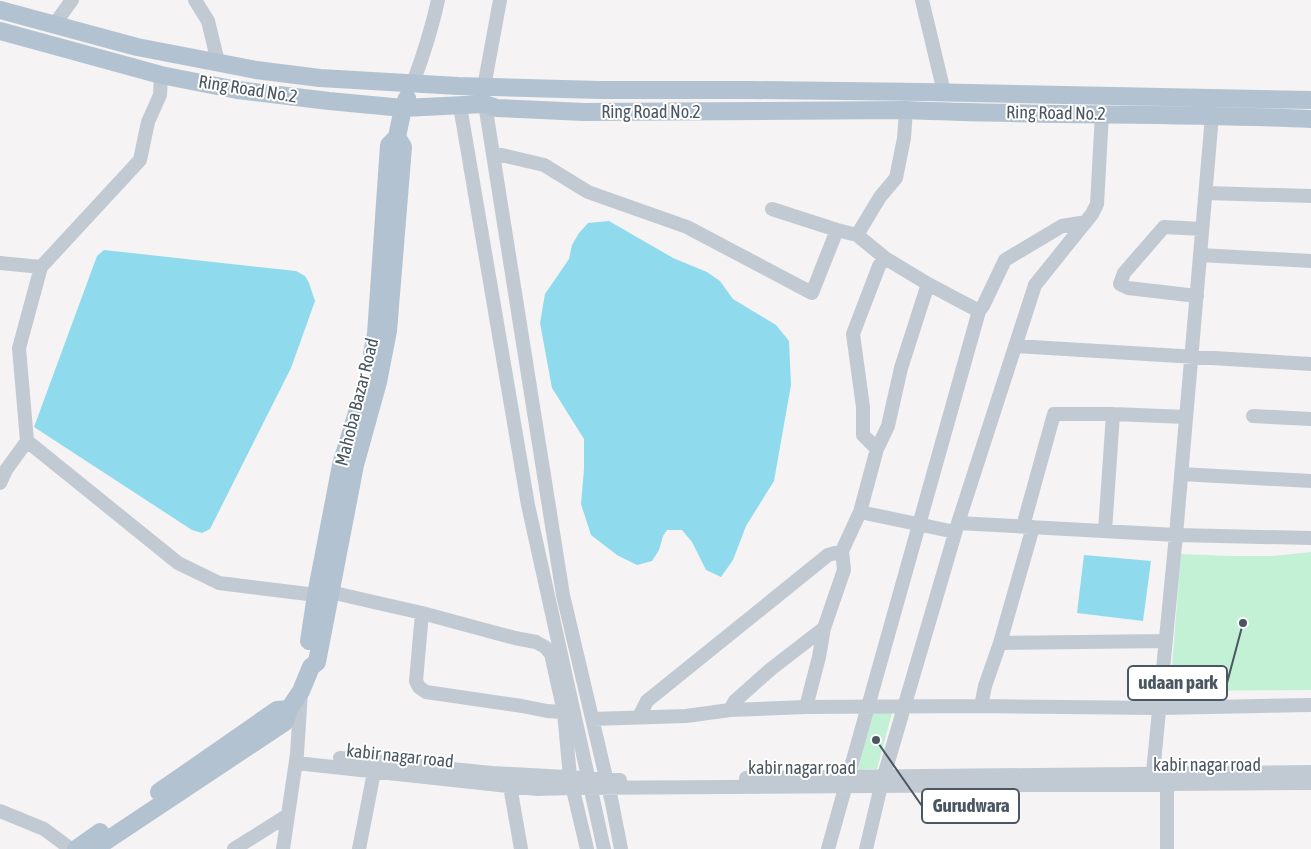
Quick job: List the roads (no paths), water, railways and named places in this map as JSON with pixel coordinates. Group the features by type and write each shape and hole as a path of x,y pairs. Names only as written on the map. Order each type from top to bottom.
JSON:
{"main road":[{"name":"Ring Road No.2","path":"0,10 137,47 256,70 320,78 413,83 485,95 600,90 753,90 1311,100"},
{"name":"Ring Road No.2","path":"0,31 161,74 238,90 403,108 460,106 485,95"},
{"name":"Mahoba Bazar Road","path":"301,691 311,667 307,659 323,594 341,465 368,394 368,372 376,334 388,145 397,137 403,108 413,83"},
{"name":"Ring Road No.2","path":"485,95 497,108 584,112 906,110 1311,119"},
{"path":"94,849 285,722 289,709 301,691"},
{"path":"76,849 277,710 289,709"}],"street":[{"path":"54,24 72,0"},
{"path":"195,0 208,21 218,62"},
{"path":"413,83 422,62 438,0"},
{"path":"500,0 485,95 493,153 563,595 621,849"},
{"path":"922,0 944,92"},
{"path":"0,483 6,470 26,441 19,348 42,267 140,160 148,122 160,95 161,74"},
{"path":"460,106 528,505 604,849"},
{"path":"857,235 880,197 896,178 904,138 906,110"},
{"path":"866,849 882,781 956,527 1035,285 1086,222 1096,204 1102,114"},
{"path":"1167,849 1159,779 1159,708 1176,535 1212,116"},
{"path":"493,153 544,165 588,192 686,227 812,294 837,230"},
{"path":"1206,193 1311,196"},
{"path":"772,209 857,235 885,258 928,284 979,311"},
{"path":"828,849 979,311 1005,260 1062,226 1086,222"},
{"path":"1197,296 1128,288 1120,284 1124,273 1164,227 1202,229"},
{"path":"1200,255 1311,261"},
{"path":"877,449 863,435 863,407 853,334 879,266 885,258"},
{"path":"0,263 42,267"},
{"path":"806,707 824,628 844,570 842,551 860,512 877,449 888,426 901,368 928,284"},
{"path":"1016,346 1311,364"},
{"path":"981,706 985,686 1000,643 1054,414 1186,417"},
{"path":"1105,531 1113,414"},
{"path":"1253,416 1311,419"},
{"path":"26,441 178,563 219,583 323,594 422,613 514,638 536,642 545,647 551,654 564,712 571,783 587,849"},
{"path":"1181,474 1311,481"},
{"path":"860,512 919,525 956,527 1028,526 1176,535 1311,538"},
{"path":"639,717 647,702 828,555 842,551"},
{"path":"422,613 416,681 420,688 426,692 564,712"},
{"path":"730,710 735,701 771,669 824,628"},
{"path":"1000,643 1166,641"},
{"name":"Mahoba Bazar Road","path":"283,849 296,758 301,691"},
{"path":"592,719 686,716 730,710 806,707 1159,708 1311,705"},
{"path":"296,758 492,773 571,783"},
{"name":"kabir nagar road","path":"296,758 374,772 537,789 571,783 1159,779 1311,783"},
{"path":"359,849 374,772"},
{"path":"1159,779 1311,772"},
{"path":"510,786 521,849"},
{"path":"0,811 44,829 71,849"},
{"path":"234,849 288,815"}],"water":[{"path":"609,221 673,258 707,272 720,281 733,299 776,325 789,341 791,385 774,481 746,526 733,560 721,577 706,570 692,542 682,530 667,530 659,550 652,561 637,565 617,555 591,535 581,504 584,439 552,388 540,323 545,294 569,259 572,245 579,233 588,223"},
{"path":"104,250 296,271 305,276 309,283 315,301 291,368 210,529 202,533 192,530 34,427 97,256"},
{"path":"1084,555 1151,561 1143,621 1077,613"}],"place":[{"name":"udaan park","path":"1243,623"},
{"name":"Gurudwara","path":"876,740"}]}
